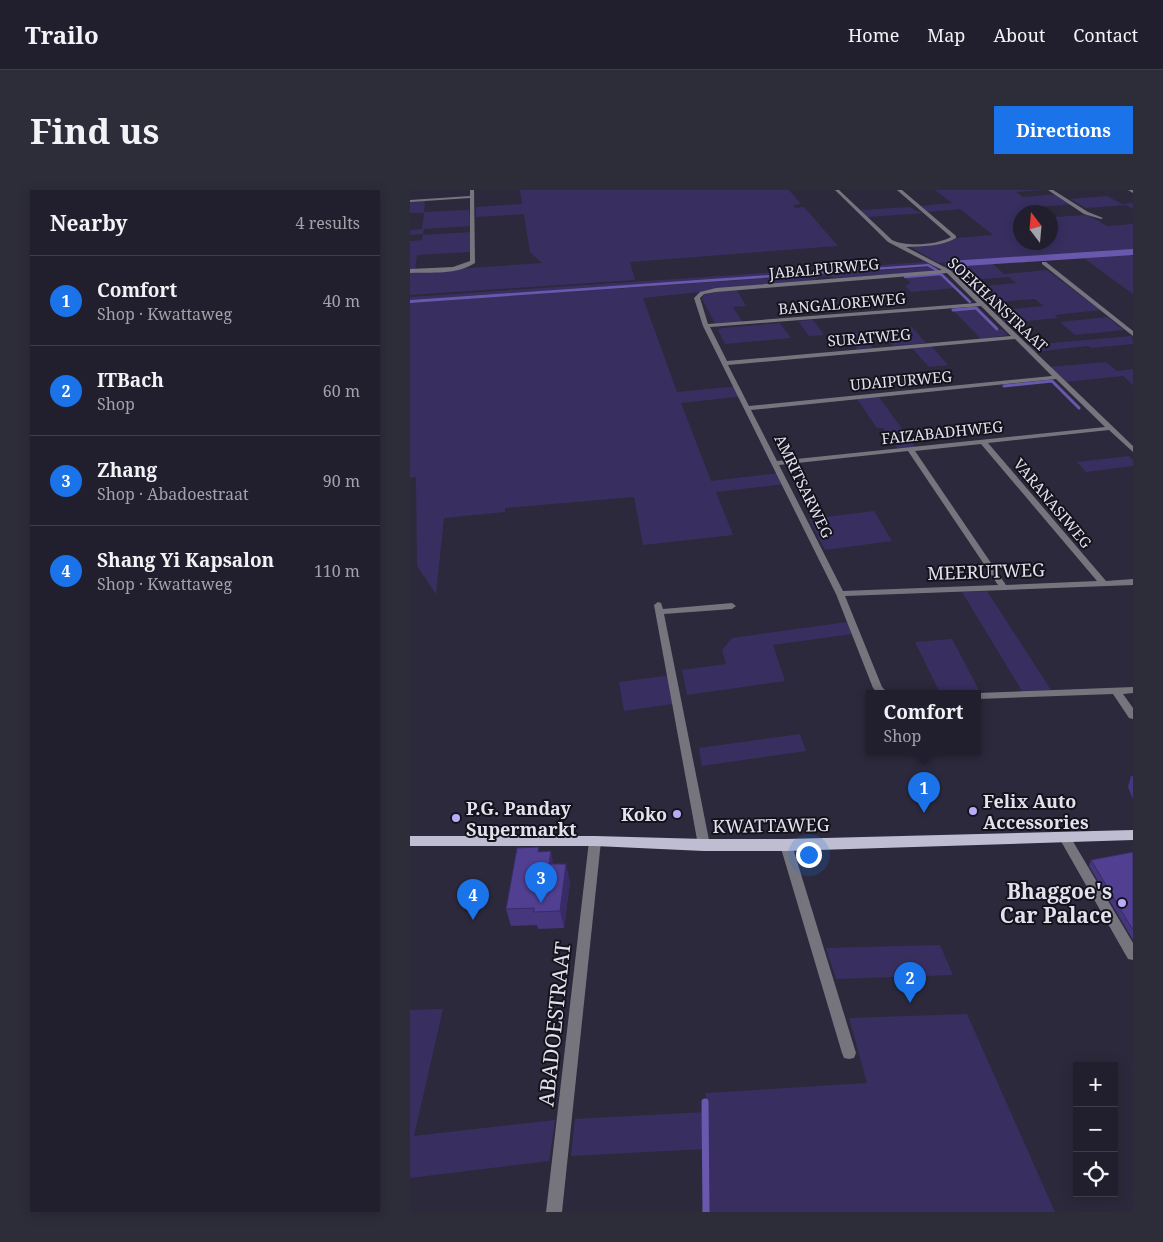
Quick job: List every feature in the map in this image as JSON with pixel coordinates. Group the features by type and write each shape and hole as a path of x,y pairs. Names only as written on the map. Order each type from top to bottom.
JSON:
{"main road":[{"name":"KWATTAWEG","path":"410,841 595,840 704,845 786,845 1133,835"}],"street":[{"path":"410,271 458,268 470,265 473,262 472,190"},
{"name":"SOEKHANSTRAAT","path":"837,190 890,240 946,270 1133,450"},
{"path":"899,190 954,237 943,242 901,246"},
{"path":"1050,190 1086,213 1101,218"},
{"path":"410,200 472,197"},
{"path":"1044,263 1133,334"},
{"name":"JABALPURWEG","path":"702,293 716,290 946,270"},
{"name":"AMRITSARWEG","path":"702,293 697,298 706,326 840,594 880,690"},
{"name":"BANGALOREWEG","path":"706,326 980,304"},
{"name":"SURATWEG","path":"726,363 1015,337"},
{"name":"UDAIPURWEG","path":"748,408 1057,377"},
{"name":"FAIZABADHWEG","path":"776,464 1111,428"},
{"name":"VARANASIWEG","path":"982,442 1103,583"},
{"path":"910,449 1003,586"},
{"name":"MEERUTWEG","path":"840,594 1133,582"},
{"path":"704,845 659,609 732,606"},
{"path":"981,696 1133,690"},
{"path":"1116,691 1133,716"},
{"path":"1064,836 1133,955"},
{"name":"ABADOESTRAAT","path":"554,1212 595,840"},
{"path":"786,845 849,1053"}],"shaded area":[{"path":"520,190 789,190 801,204 793,205 796,208 804,207 838,246 630,262 635,280 410,295 410,272 542,263 530,252 524,214 476,217 476,207 522,204"},
{"path":"935,190 1043,190 1016,192 1023,197 1059,194 1074,204 1013,205 1013,250 1058,250 1058,217 1088,215 1107,226 1133,224 1133,250 938,263 911,247 949,242 957,238 993,235 960,209 927,212 920,206 952,203"},
{"path":"1107,196 1122,204 1133,203 1133,209 1126,205 1086,208 1070,199"},
{"path":"425,200 424,212 469,210 470,226 424,229 423,234 410,235 410,230 422,229 424,213 410,213 410,201"},
{"path":"910,207 924,213 867,217 861,210"},
{"path":"471,232 470,252 417,255 415,269 410,270 410,241 422,240 423,235"},
{"path":"1128,254 1133,257 1133,294 1082,257"},
{"path":"924,262 933,264 940,271 835,278 825,276 815,280 643,298 677,392 739,386 744,396 681,403 711,481 779,473 785,484 716,492 733,535 643,545 634,497 505,508 505,512 444,518 436,594 417,566 416,477 410,478 410,303 930,267 927,264 410,300 410,297"},
{"path":"992,263 1004,274 1047,270 1100,310 1055,315 1058,318 1005,323 994,311 1044,306 1035,299 984,303 967,288 1016,283 1009,277 960,281 943,266"},
{"path":"927,264 932,266 410,303 410,300"},
{"path":"940,274 955,288 911,292 905,286 911,283 905,277"},
{"path":"736,289 746,306 733,307 743,323 716,325 702,299 704,294"},
{"path":"975,309 996,330 1002,329 1008,335 981,339 954,311"},
{"path":"1107,317 1124,330 1075,335 1060,322"},
{"path":"813,320 824,335 809,336 798,321"},
{"path":"780,323 791,338 725,344 718,330 722,328"},
{"path":"912,327 926,343 893,346 879,331"},
{"path":"861,332 873,348 857,349 845,334"},
{"path":"1132,336 1133,344 1091,348 1088,346 1035,352 1028,345"},
{"path":"931,346 948,365 929,367 912,348"},
{"path":"1106,362 1117,371 1133,369 1133,385 1123,376 1066,382 1050,367"},
{"path":"879,397 915,447 898,449 883,428 877,428 857,399"},
{"path":"1129,456 1133,460 1133,466 1086,472 1077,462"},
{"path":"874,511 892,541 825,550 809,519"},
{"path":"987,591 1051,690 1022,691 962,592"},
{"path":"847,622 852,634 773,645 785,681 687,695 682,670 726,664 722,650 732,638"},
{"path":"952,639 979,690 939,690 915,642"},
{"path":"672,675 679,703 624,711 619,682"},
{"path":"800,734 806,751 702,766 699,748"},
{"path":"940,945 953,975 836,979 826,948"},
{"path":"443,1009 414,1136 555,1120 549,1161 410,1178 410,1010"},
{"path":"967,1014 1055,1212 706,1212 705,1149 571,1156 575,1119 705,1112 706,1093 867,1083 849,1018"}],"building":[{"path":"539,847 538,852 551,851 549,864 566,864 560,911 534,912 534,908 506,909 517,848"},
{"name":"Bhaggoe's Car Palace","path":"1133,852 1133,930 1091,860"}],"waterway":[{"path":"949,264 1133,252"},
{"path":"928,265 938,271"},
{"path":"905,277 941,274 970,302"},
{"path":"953,310 976,308 997,329"},
{"path":"1004,386 1052,381 1079,408"},
{"path":"705,1102 706,1212"}],"place":[{"name":"Felix Auto Accessories","path":"973,811"},
{"name":"Comfort","path":"924,813"},
{"name":"Koko","path":"677,814"},
{"name":"P.G. Panday Supermarkt","path":"456,818"},
{"name":"Zhang","path":"541,903"},
{"name":"Bhaggoe's Car Palace","path":"1122,903"},
{"name":"Shang Yi Kapsalon","path":"473,920"},
{"name":"ITBach","path":"910,1003"}]}
